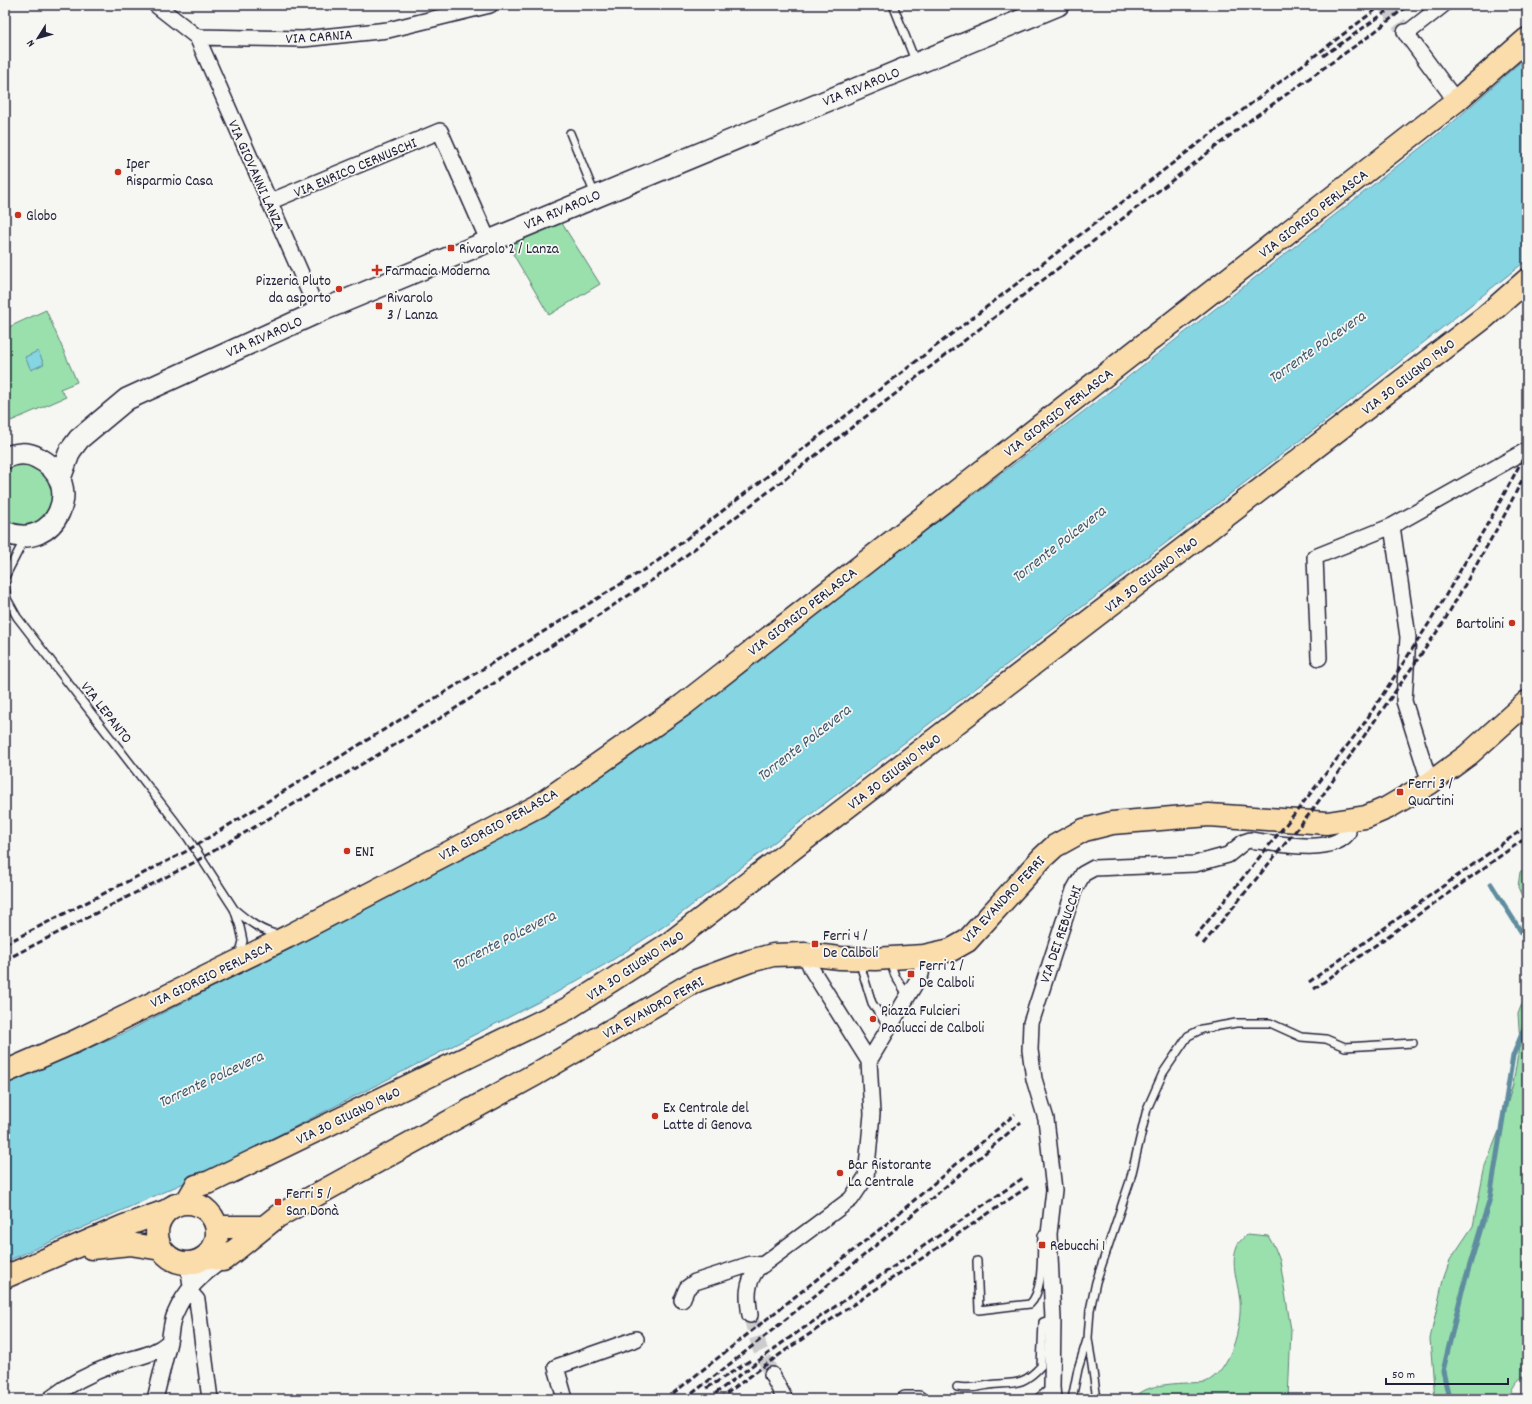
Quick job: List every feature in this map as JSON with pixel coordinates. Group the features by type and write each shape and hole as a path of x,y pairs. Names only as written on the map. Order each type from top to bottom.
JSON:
{"main road":[{"name":"VIA RIVAROLO","path":"6,454 26,454 35,456 60,449 79,439 127,399 318,312 595,195 1058,5"},
{"name":"VIA GIORGIO PERLASCA","path":"5,1072 76,1041 287,937 538,806 682,705 1456,101 1527,39"},
{"name":"VIA 30 GIUGNO 1960","path":"176,1207 196,1186 210,1182 568,1009 670,943 1485,317 1527,280"},
{"name":"VIA RIVAROLO","path":"33,535 48,526 59,513 63,502 63,490 60,478 70,451 79,439"},
{"path":"35,456 45,461 54,469 60,478"},
{"path":"5,532 22,537 33,535"},
{"name":"VIA EVANDRO FERRI","path":"206,1260 264,1227 278,1216 536,1074 696,981 750,961 773,955 805,954 858,959 924,956 951,950 967,941 1042,858 1055,846 1084,830 1112,824 1209,815 1327,823 1366,817 1387,808 1430,783 1468,755 1527,702"},
{"path":"176,1207 160,1219 157,1229 157,1239 161,1249 168,1257 177,1262 206,1260 215,1243 210,1182"},
{"path":"5,1276 70,1250 124,1226 176,1207 202,1207 213,1220 264,1227"},
{"path":"70,1250 130,1244 161,1249"}],"street":[{"path":"156,5 197,37"},
{"name":"VIA CARNIA","path":"197,37 303,39 388,30 490,5"},
{"path":"1443,5 1406,33 1456,101"},
{"name":"VIA GIOVANNI LANZA","path":"197,37 318,312"},
{"name":"VIA ENRICO CERNUSCHI","path":"269,202 440,131 488,240"},
{"path":"1319,658 1316,558 1392,526 1527,450"},
{"path":"1392,526 1408,637 1404,701 1430,783"},
{"name":"VIA DEI REBUCCHI","path":"1052,1393 1053,1319 1049,1234 1054,1190 1046,1119 1034,1079 1030,1050 1031,1023 1063,919 1078,880 1083,874 1094,868 1195,864 1215,860 1228,855 1244,842 1250,840 1314,846 1330,845 1337,843 1346,837 1348,832 1347,820"},
{"path":"750,1315 747,1295 749,1283 757,1270 850,1199 866,1177 872,1114 869,1061 812,970 805,954"},
{"path":"869,1061 921,974 924,956"},
{"path":"5,1286 46,1267 70,1250"},
{"path":"190,1288 206,1272 206,1260"},
{"path":"156,1399 174,1315 206,1260"},
{"path":"682,1300 686,1288 695,1282 751,1264 763,1265"},
{"path":"190,1288 197,1300 210,1399"},
{"path":"565,1399 556,1367 636,1339"},
{"path":"50,1399 93,1374 116,1364 154,1353 169,1342"},
{"path":"772,1376 786,1399"},
{"path":"905,1399 920,1399"}],"lane":[{"path":"892,5 916,63"},
{"path":"570,133 595,195"},
{"path":"5,577 21,546 33,535"},
{"name":"VIA LEPANTO","path":"5,584 7,599 38,644 188,838 234,909"},
{"path":"234,909 263,930 287,937"},
{"path":"234,909 243,941 237,961"},
{"path":"889,958 895,976 908,996"},
{"path":"858,959 872,1003 889,1028"},
{"path":"1097,1399 1088,1338 1090,1310 1096,1282 1130,1181 1147,1109 1163,1073 1188,1036 1202,1029 1236,1023 1270,1023 1301,1037 1326,1039 1345,1047 1414,1043"},
{"name":"VIA DEI REBUCCHI","path":"976,1261 979,1310 1030,1304 1036,1299 1039,1289 1042,1236 1049,1234"},
{"path":"958,1387 970,1389 990,1385 1016,1384 1033,1375 1041,1366 1042,1322 1053,1319"},
{"path":"1072,1399 1078,1369 1088,1338"},
{"name":"VIA DEI REBUCCHI","path":"1037,1399 1052,1393"}],"green space":[{"path":"558,217 600,284 549,315 513,254 516,252 510,240"},
{"path":"46,310 77,382 60,389 66,397 11,421 5,407 5,334 9,332 9,327"},
{"path":"24,458 58,487 47,523 5,528 5,462"},
{"path":"1527,867 1527,908 1518,887 1520,872"},
{"path":"1527,999 1527,1375 1523,1376 1515,1384 1509,1399 1435,1399 1430,1339 1443,1280 1450,1260 1473,1226 1485,1166 1501,1126 1513,1084 1520,1041 1518,1014 1521,1006"},
{"path":"1247,1234 1268,1236 1280,1261 1291,1330 1288,1399 1134,1399 1140,1393 1157,1386 1206,1382 1215,1376 1222,1368 1228,1358 1237,1334 1240,1301 1234,1260 1238,1244"}],"water":[{"name":"Torrente Polcevera","path":"1527,56 1527,260 1324,422 666,925 611,961 554,994 193,1179 5,1262 5,1083 124,1033 473,853 544,812 624,761 705,702 896,553 1096,402 1452,123"},
{"path":"38,351 44,364 31,370 25,357"}],"waterway":[{"path":"1491,884 1527,941"},
{"path":"1449,1399 1443,1371 1462,1291 1490,1198 1513,1056 1527,1021"}],"tunnel":[{"path":"1385,5 1405,32"},
{"path":"750,1315 760,1349 772,1375"}],"railway":[{"path":"5,944 185,852 655,563 1195,146 1382,5"},
{"path":"1323,56 1396,5"},
{"path":"5,960 193,863 439,719 663,573 1253,118 1372,34 1408,5"},
{"path":"1195,937 1300,807 1363,725 1433,617 1495,511 1527,451"},
{"path":"1203,944 1311,812 1443,623 1503,518 1527,470"},
{"path":"1309,982 1527,826"},
{"path":"1314,989 1527,837"},
{"path":"666,1399 884,1226 1015,1114"},
{"path":"685,1399 771,1332 855,1263 1021,1122"},
{"path":"708,1399 782,1343 1023,1178"},
{"path":"719,1399 786,1350 1029,1186"},
{"path":"707,1388 751,1360"}],"place":[{"name":"Iper Risparmio Casa","path":"118,172"},
{"name":"Globo","path":"18,215"},
{"name":"Rivarolo 2 / Lanza","path":"451,248"},
{"name":"Farmacia Moderna","path":"377,270"},
{"name":"Pizzeria Pluto da asporto","path":"339,289"},
{"name":"Rivarolo 3 / Lanza","path":"379,306"},
{"name":"Bartolini","path":"1512,623"},
{"name":"Ferri 3 / Quartini","path":"1400,792"},
{"name":"ENI","path":"347,851"},
{"name":"Ferri 4 / De Calboli","path":"815,944"},
{"name":"Ferri 2 / De Calboli","path":"911,974"},
{"name":"Piazza Fulcieri Paolucci de Calboli","path":"873,1019"},
{"name":"Ex Centrale del Latte di Genova","path":"655,1116"},
{"name":"Bar Ristorante La Centrale","path":"840,1173"},
{"name":"Ferri 5 / San Donà","path":"278,1202"},
{"name":"Rebucchi 1","path":"1042,1245"}]}
